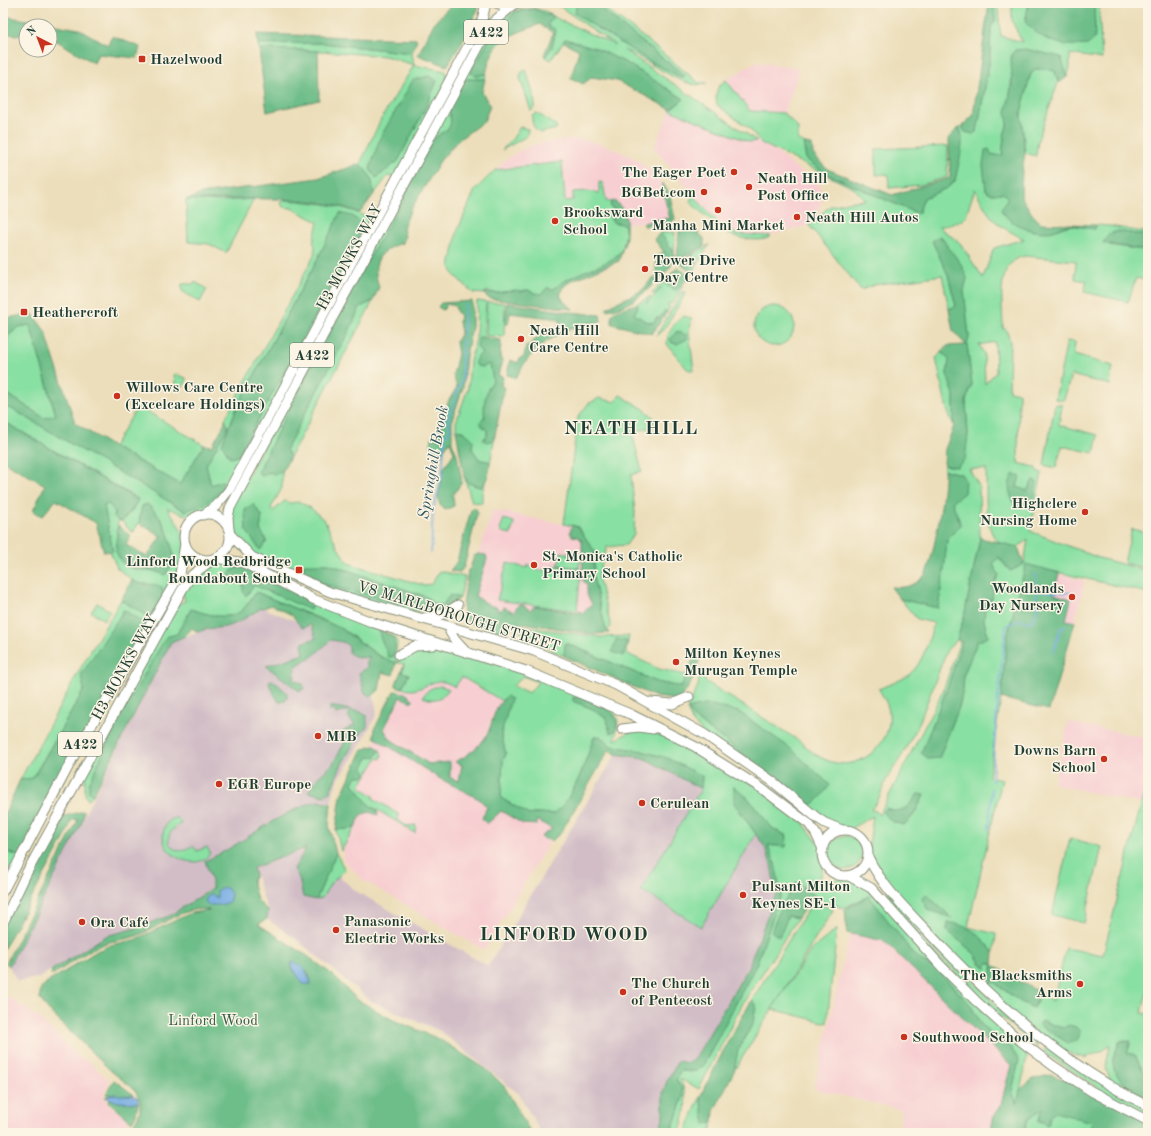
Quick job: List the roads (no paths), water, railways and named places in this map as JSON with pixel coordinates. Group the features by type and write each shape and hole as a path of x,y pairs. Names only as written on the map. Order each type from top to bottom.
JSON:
{"main road":[{"name":"H3 MONKS WAY","path":"229,532 228,517 239,471 311,334 371,228 447,83 482,20 486,3"},
{"path":"496,3 515,4"},
{"name":"H3 MONKS WAY","path":"203,515 233,492 247,477 491,24 515,4"},
{"path":"203,515 218,517 229,532"},
{"name":"A422","path":"185,544 184,537 188,525 192,520 203,515"},
{"name":"A422","path":"214,559 227,548 229,532"},
{"name":"V8 MARLBOROUGH STREET","path":"229,532 251,561 313,599 398,632 550,679 624,711 664,731 732,768 795,812 809,824 816,834 823,849"},
{"name":"H3 MONKS WAY","path":"3,890 76,752 180,574 185,544"},
{"path":"185,544 190,552 197,558 214,559"},
{"name":"H3 MONKS WAY","path":"3,922 27,872 172,607 192,575 214,559"},
{"name":"V8 MARLBOROUGH STREET","path":"214,559 240,562 251,561"},
{"name":"V8 MARLBOROUGH STREET","path":"269,571 330,592 534,651 616,685 726,748 772,781 824,823 842,830"},
{"path":"422,618 443,614 458,605"},
{"path":"450,632 466,652"},
{"path":"399,655 415,646 438,644"},
{"path":"648,702 672,704 688,697"},
{"path":"622,729 639,727 664,731"},
{"path":"1148,1106 1114,1087 1060,1052 988,993 887,889 880,880 868,857 868,848 861,836 855,832 842,830 829,836 823,849 823,858 827,867 838,875 849,876 871,888 941,966 1013,1035 1070,1077 1122,1108 1148,1121"},
{"path":"849,876 861,869 868,857"}],"water":[{"path":"223,887 228,889 231,894 229,902 221,905 207,905 205,901 207,896 212,894 217,898 217,890"},
{"path":"292,962 300,965 305,970 311,984 303,984 291,966"},
{"path":"115,1094 136,1097 138,1098 138,1103 118,1102 105,1097"}],"waterway":[{"name":"Springhill Brook","path":"431,553 433,510 442,476 445,436 450,430 448,418 462,379 465,304"},
{"path":"992,782 997,706 1006,626 1020,620 1029,622 1032,621 1037,612 1036,574"},
{"path":"1036,591 1072,593"},
{"path":"1053,653 1061,627 1065,626"},
{"path":"989,828 992,789"}],"place":[{"name":"Hazelwood","path":"142,59"},
{"name":"The Eager Poet","path":"734,172"},
{"name":"Neath Hill Post Office","path":"749,187"},
{"name":"BGBet.com","path":"704,192"},
{"name":"Manha Mini Market","path":"718,210"},
{"name":"Neath Hill Autos","path":"797,217"},
{"name":"Brooksward School","path":"555,221"},
{"name":"Tower Drive Day Centre","path":"645,269"},
{"name":"Heathercroft","path":"24,312"},
{"name":"Neath Hill Care Centre","path":"521,339"},
{"name":"Willows Care Centre (Excelcare Holdings)","path":"117,396"},
{"name":"Highclere Nursing Home","path":"1085,512"},
{"name":"St. Monica's Catholic Primary School","path":"534,565"},
{"name":"Linford Wood Redbridge Roundabout South","path":"299,570"},
{"name":"Woodlands Day Nursery","path":"1072,597"},
{"name":"Milton Keynes Murugan Temple","path":"676,662"},
{"name":"MIB","path":"318,736"},
{"name":"Downs Barn School","path":"1104,759"},
{"name":"EGR Europe","path":"219,784"},
{"name":"Cerulean","path":"642,803"},
{"name":"Pulsant Milton Keynes SE-1","path":"743,895"},
{"name":"Ora Café","path":"82,922"},
{"name":"Panasonic Electric Works","path":"336,930"},
{"name":"The Blacksmiths Arms","path":"1080,984"},
{"name":"The Church of Pentecost","path":"623,992"},
{"name":"Southwood School","path":"904,1037"}],"district":[{"name":"NEATH HILL","path":"631,427"},
{"name":"LINFORD WOOD","path":"564,933"}],"park label":[{"name":"Linford Wood","path":"213,1020"}]}
